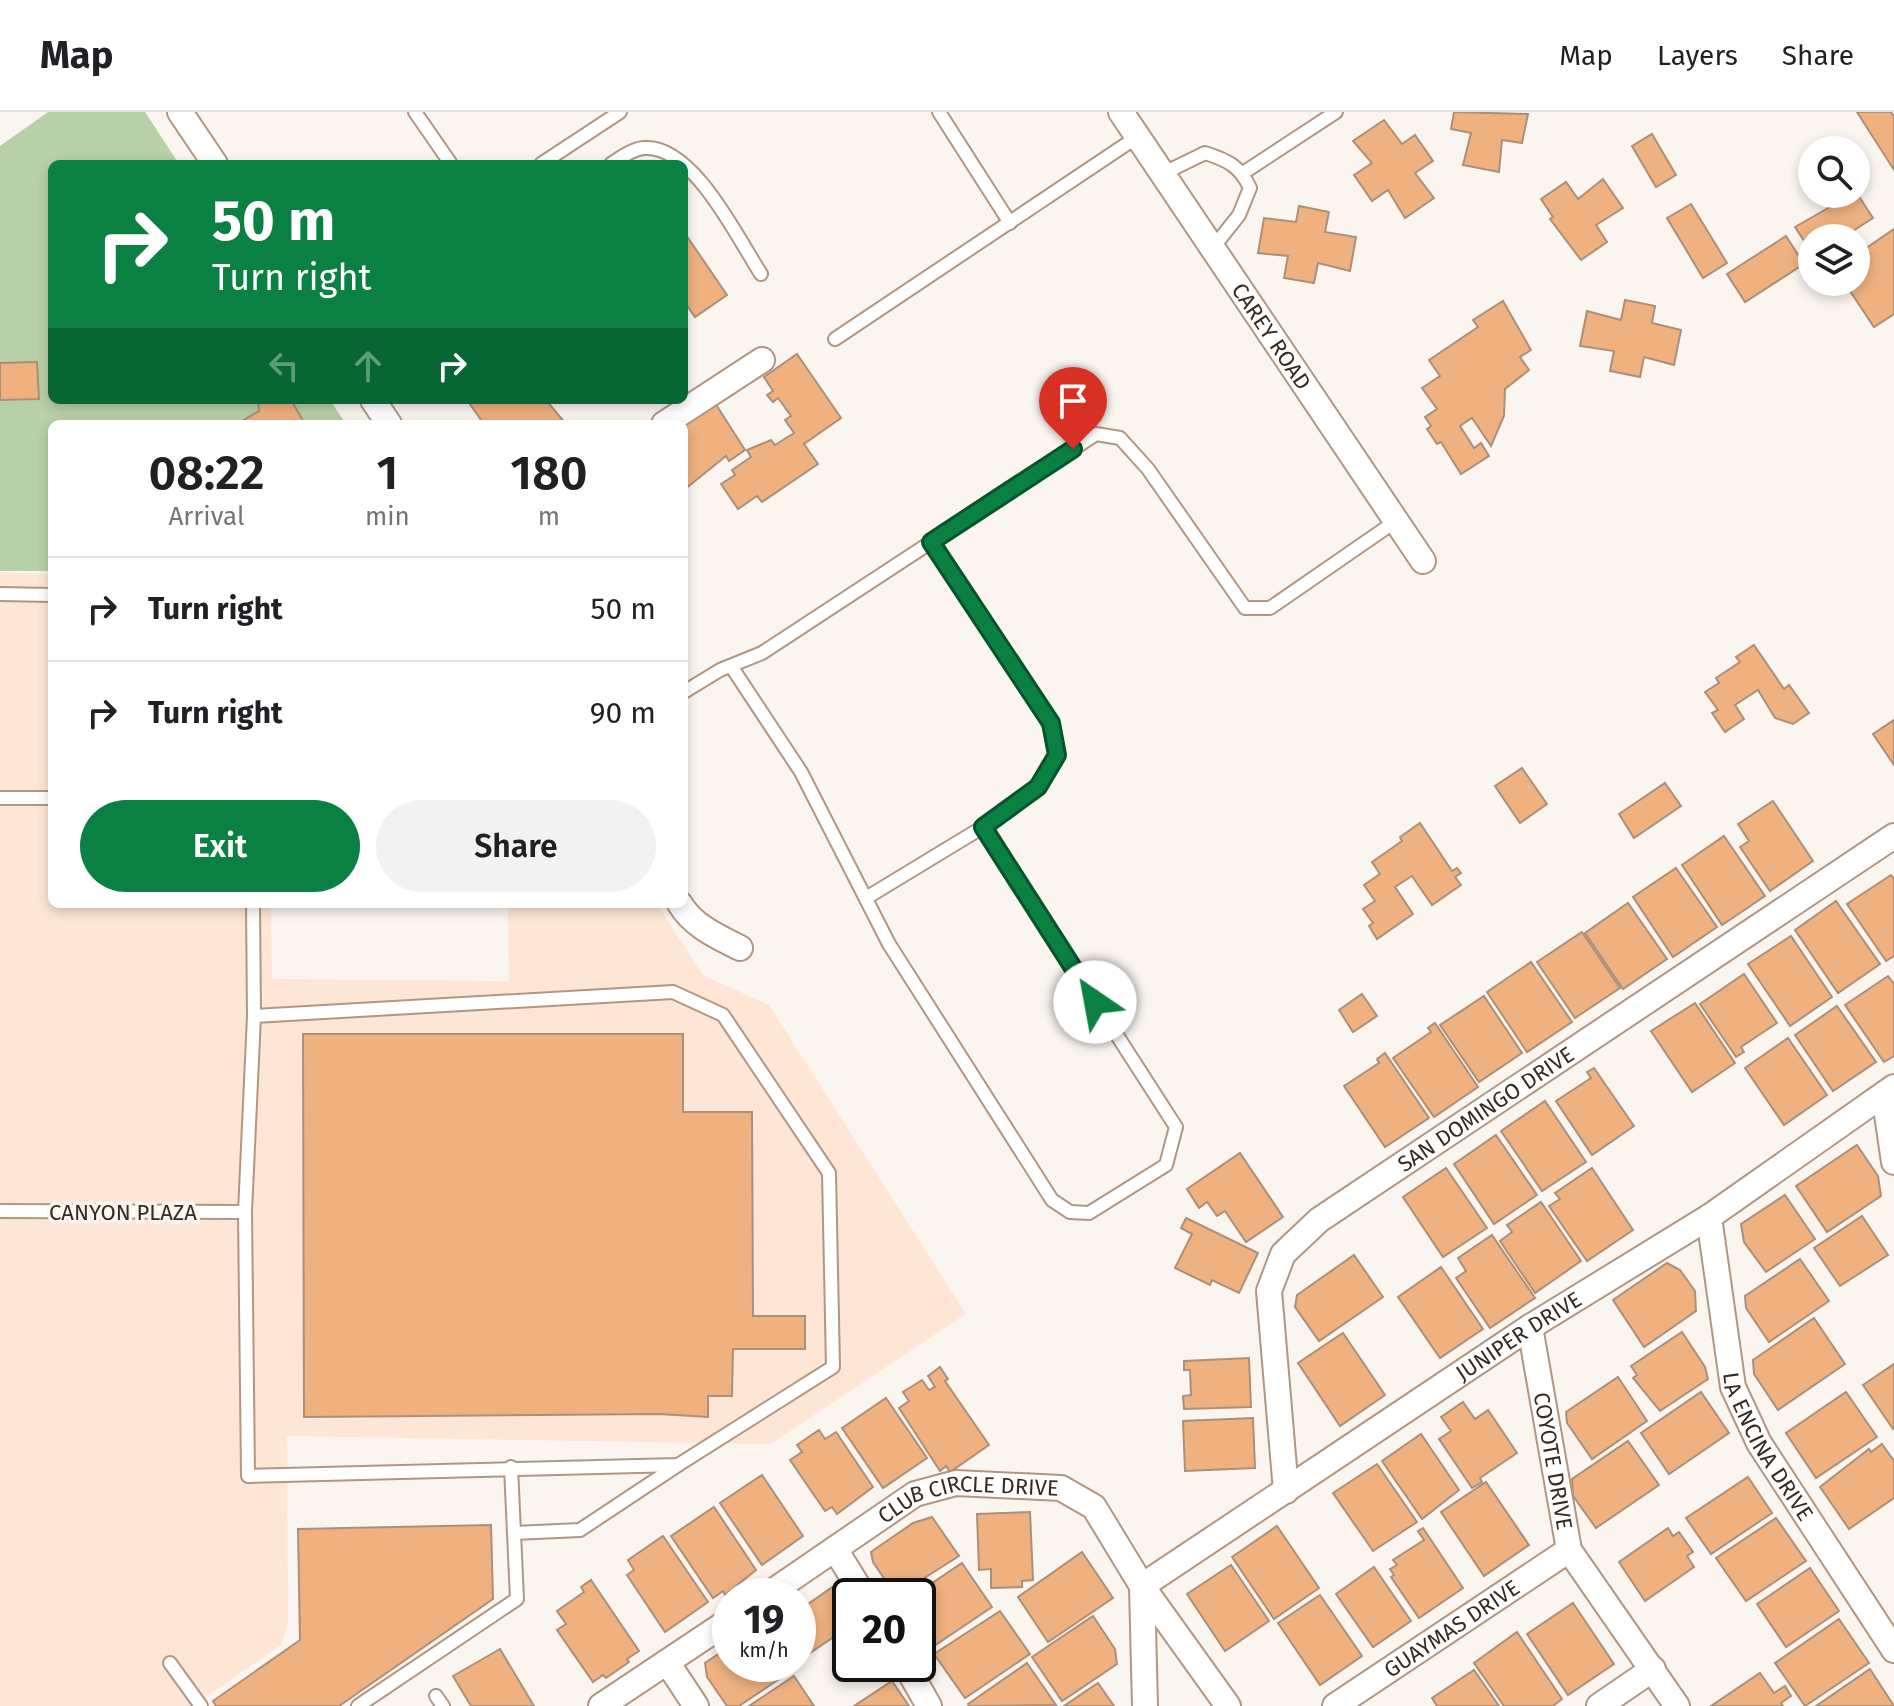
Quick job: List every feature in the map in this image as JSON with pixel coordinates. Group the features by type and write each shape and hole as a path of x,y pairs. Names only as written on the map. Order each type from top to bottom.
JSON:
{"street":[{"path":"180,112 212,160"},
{"name":"CAREY ROAD","path":"1121,112 1423,561"},
{"path":"670,420 762,360"},
{"name":"SAN DOMINGO DRIVE","path":"1286,1491 1269,1291 1283,1254 1319,1220 1894,836"},
{"path":"683,908 712,934 740,948"},
{"path":"1889,1090 1894,1162"},
{"name":"JUNIPER DRIVE","path":"1142,1586 1530,1327 1709,1217 1889,1090"},
{"name":"LA ENCINA DRIVE","path":"1709,1217 1733,1387 1759,1443 1894,1650"},
{"name":"COYOTE DRIVE","path":"1530,1327 1569,1550 1677,1706"},
{"name":"CLUB CIRCLE DRIVE","path":"792,1578 915,1494 956,1483 1061,1488 1094,1507 1142,1586 1228,1706"},
{"path":"835,1549 853,1578"},
{"name":"GUAYMAS DRIVE","path":"1335,1706 1569,1550"},
{"path":"1142,1586 1145,1706"},
{"path":"601,1706 712,1632"},
{"path":"667,1662 696,1706"},
{"path":"1599,1706 1653,1669"},
{"path":"915,1682 929,1706"}],"lane":[{"path":"415,112 448,160"},
{"path":"547,160 620,112"},
{"path":"939,112 1010,223"},
{"path":"1243,173 1336,112"},
{"path":"835,339 1137,137"},
{"path":"619,160 643,148 662,150 681,160"},
{"path":"1162,174 1205,153 1229,161 1243,173 1250,188 1239,215 1212,249"},
{"path":"688,166 761,274"},
{"path":"688,690 762,653 1096,434 1120,438 1148,469 1245,608 1270,608 1396,521"},
{"path":"866,898 983,827 1038,787 1057,755 1051,723 931,542"},
{"path":"0,594 48,595"},
{"path":"731,666 801,772 889,944 1052,1200 1070,1212 1089,1213 1166,1165 1176,1127 983,827"},
{"path":"0,798 48,798"},
{"path":"253,908 254,1016 245,1212 248,1476 678,1465"},
{"path":"254,1016 673,992 723,1015 829,1173 833,1367 580,1530 514,1533"},
{"name":"CANYON PLAZA","path":"0,1211 245,1212"},
{"path":"358,1706 517,1599 511,1467"},
{"path":"170,1663 201,1706"}],"shaded area":[{"path":"0,572 48,574 48,908 271,908 272,979 509,981 508,908 660,908 703,975 769,1005 966,1314 771,1444 287,1436 288,1623 281,1645 193,1706 0,1706"}],"green space":[{"path":"48,112 145,112 176,160 48,160 48,404 333,404 343,420 48,420 48,571 0,571 0,146"}],"building":[{"path":"1454,112 1528,114 1522,143 1502,140 1499,172 1463,165 1471,133 1451,129"},
{"path":"1857,112 1891,112 1894,117 1894,170"},
{"path":"1384,120 1402,144 1415,135 1433,161 1415,173 1434,198 1405,218 1388,190 1372,201 1354,175 1372,163 1353,141"},
{"path":"1652,134 1676,175 1656,187 1632,146"},
{"path":"1603,179 1623,208 1596,225 1607,242 1581,260 1550,219 1553,217 1541,199 1566,182 1578,199"},
{"path":"1691,204 1727,263 1703,278 1667,218"},
{"path":"1299,206 1329,212 1325,232 1356,237 1350,271 1318,263 1314,283 1284,278 1288,256 1258,253 1264,218 1296,222"},
{"path":"1828,208 1866,208 1873,218 1864,224 1800,224"},
{"path":"1894,229 1894,314 1874,327 1853,296 1870,296 1870,245"},
{"path":"1786,236 1798,255 1798,268 1745,302 1727,274"},
{"path":"688,238 727,295 695,317 688,307"},
{"path":"1625,300 1655,306 1652,323 1681,330 1674,365 1644,357 1640,377 1610,371 1614,351 1580,346 1587,311 1621,320"},
{"path":"1503,301 1531,350 1520,357 1529,370 1505,389 1504,416 1491,446 1472,418 1460,426 1474,448 1481,443 1489,456 1461,474 1441,442 1437,444 1427,429 1431,426 1425,417 1437,409 1422,388 1440,376 1429,360 1478,327 1473,320"},
{"path":"797,354 841,418 804,444 818,464 762,502 757,496 738,509 721,484 735,475 732,470 751,457 747,450 771,440 775,445 794,433 785,420 791,416 778,398 773,402 767,395 773,391 764,377"},
{"path":"37,362 39,399 0,400 0,363"},
{"path":"715,403 745,450 729,461 726,456 688,487 688,421"},
{"path":"258,404 293,404 303,420 244,420 259,411"},
{"path":"470,404 549,404 563,420 481,420"},
{"path":"1754,645 1784,689 1789,685 1809,713 1793,724 1775,718 1758,690 1735,705 1744,719 1725,732 1712,713 1718,710 1705,692 1719,683 1716,678 1740,662 1736,657"},
{"path":"1894,720 1894,765 1873,734"},
{"path":"1522,768 1547,804 1520,823 1495,786"},
{"path":"1665,783 1681,806 1634,838 1619,814"},
{"path":"1773,801 1813,861 1770,891 1740,847 1749,841 1738,824"},
{"path":"1420,823 1452,871 1457,868 1461,873 1455,877 1461,885 1432,905 1412,876 1395,887 1413,914 1377,939 1369,926 1373,923 1363,909 1375,901 1364,885 1380,874 1372,862 1402,841 1400,837"},
{"path":"1724,836 1765,896 1722,925 1682,865"},
{"path":"1676,868 1717,927 1673,957 1633,897"},
{"path":"1891,875 1894,879 1894,956 1886,961 1847,904"},
{"path":"1836,901 1880,964 1838,993 1795,930"},
{"path":"1628,903 1667,959 1623,989 1585,933"},
{"path":"1582,932 1620,988 1575,1018 1537,962"},
{"path":"1791,936 1832,997 1790,1026 1748,964"},
{"path":"1531,962 1572,1022 1527,1052 1487,992"},
{"path":"1744,974 1777,1023 1741,1047 1744,1052 1736,1057 1700,1004"},
{"path":"1888,976 1894,984 1894,1056 1884,1062 1845,1005"},
{"path":"1362,994 1377,1016 1353,1032 1339,1010"},
{"path":"1484,996 1522,1053 1479,1082 1440,1025"},
{"path":"1695,1003 1735,1063 1692,1092 1651,1031"},
{"path":"1837,1006 1876,1062 1833,1091 1795,1035"},
{"path":"1435,1023 1478,1087 1434,1117 1393,1058 1431,1032 1428,1028"},
{"path":"303,1034 683,1034 683,1112 752,1112 753,1316 805,1316 805,1349 733,1349 732,1396 708,1396 708,1417 659,1414 304,1417"},
{"path":"1788,1038 1827,1095 1784,1125 1745,1068"},
{"path":"1385,1053 1429,1118 1385,1147 1344,1086 1379,1063 1377,1059"},
{"path":"1594,1068 1634,1126 1592,1155 1556,1101 1591,1078 1587,1072"},
{"path":"1545,1101 1586,1162 1542,1191 1501,1131"},
{"path":"1496,1135 1537,1195 1494,1224 1454,1164"},
{"path":"1857,1145 1878,1176 1881,1196 1827,1232 1796,1186"},
{"path":"1240,1153 1283,1217 1246,1242 1225,1211 1217,1216 1207,1202 1199,1208 1187,1189"},
{"path":"1446,1168 1487,1228 1443,1257 1403,1197"},
{"path":"1592,1168 1633,1230 1587,1261 1549,1206 1560,1199 1555,1193"},
{"path":"1785,1195 1815,1239 1766,1272 1744,1242 1741,1224"},
{"path":"1541,1202 1581,1261 1535,1293 1500,1241 1512,1232 1507,1225"},
{"path":"1862,1216 1888,1255 1840,1286 1814,1248"},
{"path":"1186,1218 1258,1253 1239,1293 1212,1280 1210,1285 1175,1268 1192,1234 1181,1228"},
{"path":"1492,1235 1535,1298 1490,1328 1456,1278 1466,1271 1458,1258"},
{"path":"1354,1255 1383,1297 1319,1341 1295,1307 1297,1295"},
{"path":"1800,1259 1829,1301 1769,1342 1746,1308 1745,1296"},
{"path":"1667,1263 1680,1270 1695,1291 1696,1311 1644,1347 1613,1300"},
{"path":"1441,1267 1483,1329 1440,1358 1398,1297"},
{"path":"1814,1318 1845,1364 1778,1410 1754,1374 1753,1360"},
{"path":"1682,1332 1705,1367 1708,1379 1660,1411 1633,1378 1637,1375 1631,1366"},
{"path":"1343,1333 1385,1395 1340,1426 1298,1363"},
{"path":"1249,1358 1251,1407 1184,1409 1183,1396 1191,1395 1190,1370 1184,1370 1184,1361"},
{"path":"1894,1364 1894,1428 1893,1429 1863,1385"},
{"path":"940,1367 948,1379 945,1381 989,1445 950,1472 946,1466 940,1471 899,1408 909,1401 903,1392 922,1380 929,1390 935,1387 928,1376"},
{"path":"1618,1377 1647,1421 1592,1459 1567,1423 1566,1412"},
{"path":"1701,1392 1729,1433 1669,1474 1641,1433"},
{"path":"1846,1392 1877,1437 1816,1478 1786,1433"},
{"path":"886,1398 927,1458 883,1488 842,1428"},
{"path":"1463,1402 1475,1419 1488,1410 1517,1453 1480,1478 1482,1482 1472,1488 1439,1439 1451,1431 1441,1417"},
{"path":"1253,1418 1255,1468 1185,1471 1183,1421"},
{"path":"819,1430 825,1439 836,1432 873,1487 837,1514 832,1507 825,1511 790,1460 802,1452 797,1445"},
{"path":"1421,1434 1459,1490 1422,1519 1382,1461"},
{"path":"1628,1441 1659,1485 1596,1528 1573,1496 1572,1479"},
{"path":"1882,1444 1894,1461 1894,1498 1849,1529 1820,1487 1869,1449 1871,1452"},
{"path":"1377,1464 1417,1522 1373,1551 1333,1493"},
{"path":"762,1475 803,1536 762,1565 720,1503"},
{"path":"1748,1477 1772,1513 1711,1554 1686,1518"},
{"path":"1486,1482 1529,1545 1484,1576 1441,1512"},
{"path":"714,1507 756,1570 746,1578 712,1578 712,1597 671,1536"},
{"path":"1030,1512 1033,1580 1022,1581 1022,1587 991,1588 991,1569 979,1570 977,1514"},
{"path":"932,1517 959,1556 924,1578 884,1578 873,1562 871,1552 913,1523"},
{"path":"1776,1518 1806,1561 1746,1601 1716,1558"},
{"path":"491,1525 493,1599 339,1706 216,1706 213,1701 300,1640 298,1529"},
{"path":"1277,1526 1319,1588 1274,1619 1232,1557"},
{"path":"1423,1528 1463,1588 1419,1618 1391,1577 1394,1575 1390,1569 1397,1565 1393,1560 1424,1540 1418,1531"},
{"path":"1668,1528 1673,1536 1679,1532 1693,1552 1687,1556 1694,1567 1645,1601 1619,1562"},
{"path":"663,1536 708,1602 665,1632 627,1575 634,1570 628,1560"},
{"path":"1082,1552 1113,1598 1048,1642 1018,1597"},
{"path":"962,1563 992,1607 936,1645 936,1581"},
{"path":"1231,1565 1269,1621 1225,1651 1187,1594"},
{"path":"1374,1567 1411,1621 1373,1647 1336,1594"},
{"path":"1810,1568 1839,1611 1786,1647 1757,1604"},
{"path":"591,1580 639,1651 606,1678 603,1675 593,1682 557,1630 566,1624 557,1611 584,1592 581,1587"},
{"path":"832,1587 832,1638 816,1649 816,1598"},
{"path":"1320,1595 1362,1656 1320,1685 1278,1623"},
{"path":"1573,1603 1614,1664 1568,1695 1527,1634"},
{"path":"1000,1611 1030,1654 965,1698 936,1653"},
{"path":"1093,1616 1115,1649 1117,1664 1062,1701 1032,1657"},
{"path":"1839,1619 1869,1663 1805,1706 1775,1663"},
{"path":"1517,1632 1562,1699 1553,1706 1504,1706 1474,1663"},
{"path":"500,1649 534,1706 471,1706 453,1676"},
{"path":"712,1658 712,1682 775,1682 739,1706 727,1706 707,1677 705,1663"},
{"path":"1027,1663 1056,1705 969,1706 968,1704"},
{"path":"1870,1669 1894,1706 1816,1706"},
{"path":"1474,1670 1499,1706 1437,1706 1432,1698"},
{"path":"1760,1673 1774,1693 1785,1686 1791,1696 1781,1703 1783,1706 1711,1706"},
{"path":"785,1682 798,1682 814,1706 749,1706"},
{"path":"893,1682 909,1706 854,1706"},
{"path":"1098,1683 1114,1706 1064,1706"}],"route":[{"path":"1073,449 931,542 1051,723 1057,755 1038,787 983,827 1095,1002"}]}
